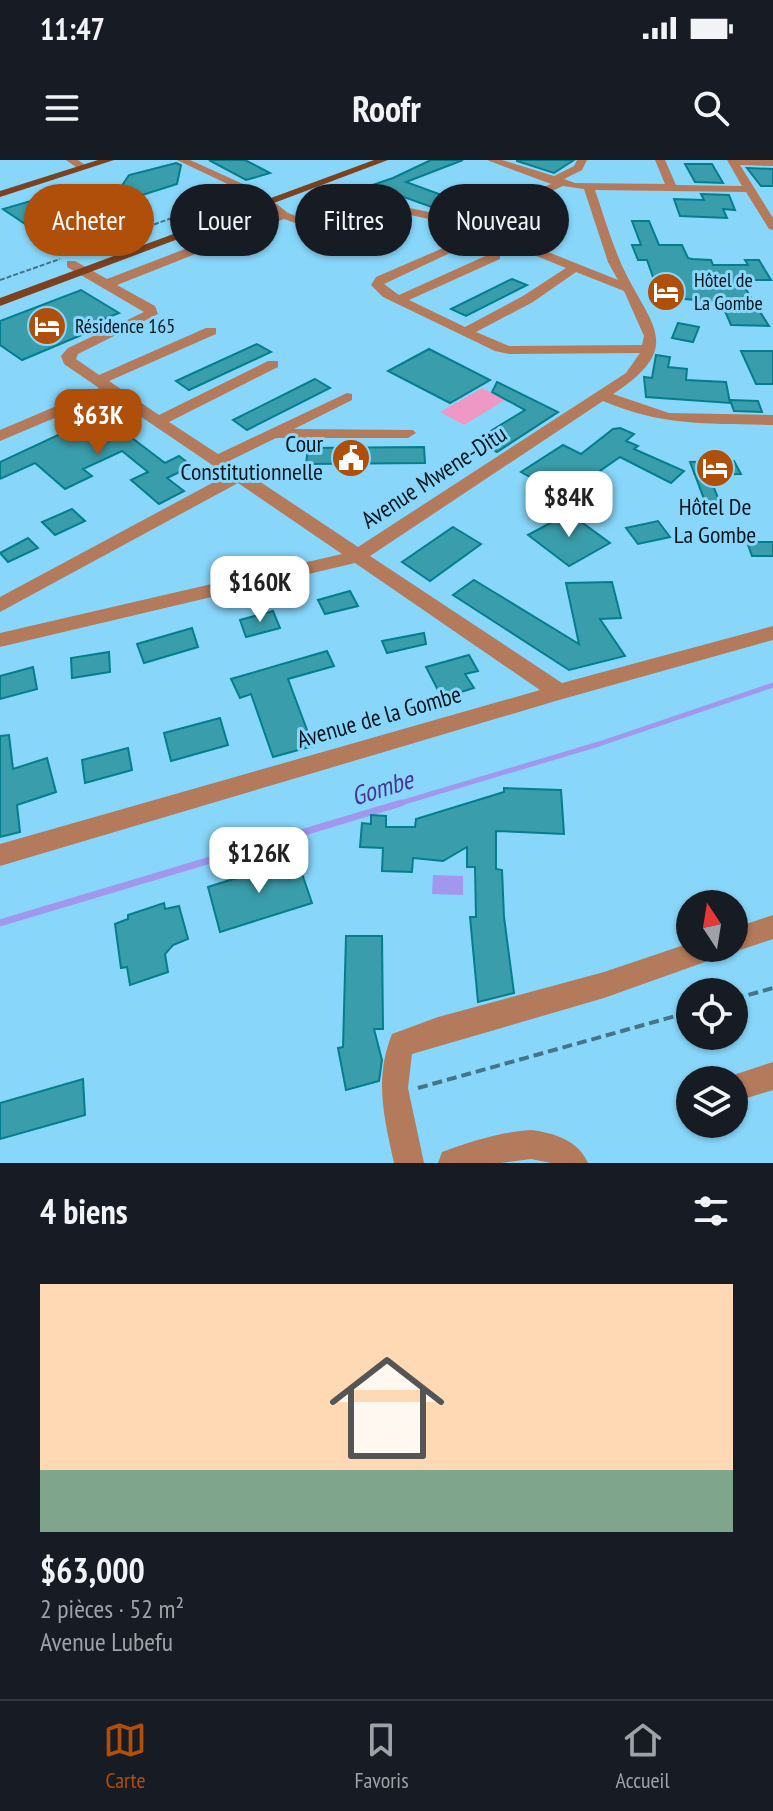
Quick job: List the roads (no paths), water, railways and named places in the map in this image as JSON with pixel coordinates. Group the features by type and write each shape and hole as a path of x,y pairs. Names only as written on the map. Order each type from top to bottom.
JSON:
{"main road":[{"path":"279,188 354,160"},
{"path":"279,190 383,160"},
{"path":"0,194 104,161"},
{"path":"0,289 170,227"},
{"path":"0,302 72,262"}],"street":[{"path":"71,160 84,168"},
{"path":"182,160 233,184"},
{"path":"492,160 557,182 589,187 749,189"},
{"path":"553,184 578,168 582,160"},
{"path":"660,160 672,188"},
{"path":"732,161 773,163"},
{"path":"732,161 773,227"},
{"path":"436,256 380,280 377,285 495,347 509,350 650,349 647,321 614,262 589,187"},
{"path":"279,211 320,231 344,232 405,210 428,215"},
{"path":"107,284 284,215"},
{"path":"400,299 496,256"},
{"path":"548,256 628,288"},
{"path":"72,262 150,309 151,314 68,356 69,361 559,692"},
{"path":"468,331 528,299 575,267"},
{"path":"0,436 211,331"},
{"name":"Avenue Mwene-Ditu","path":"0,640 356,557 631,376 650,349"},
{"path":"157,422 273,364"},
{"path":"602,395 651,415 669,418 773,420"},
{"path":"217,461 347,397"},
{"path":"272,434 408,433"},
{"path":"0,605 238,476"},
{"name":"Avenue de la Gombe","path":"0,855 773,633"},
{"path":"748,935 773,927"},
{"path":"409,1163 392,1080 394,1061 402,1044 604,985 676,960"},
{"path":"748,1084 773,1076"},
{"path":"453,1163 513,1144 546,1146 567,1155 573,1163"}],"waterway":[{"name":"Gombe","path":"394,805 599,744 773,685"},
{"name":"Gombe","path":"0,923 401,803"}],"place":[{"name":"Hôtel de La Gombe","path":"666,292"},
{"name":"Résidence 165","path":"47,326"},
{"name":"Cour Constitutionnelle","path":"351,458"},
{"name":"Hôtel De La Gombe","path":"715,468"}]}
